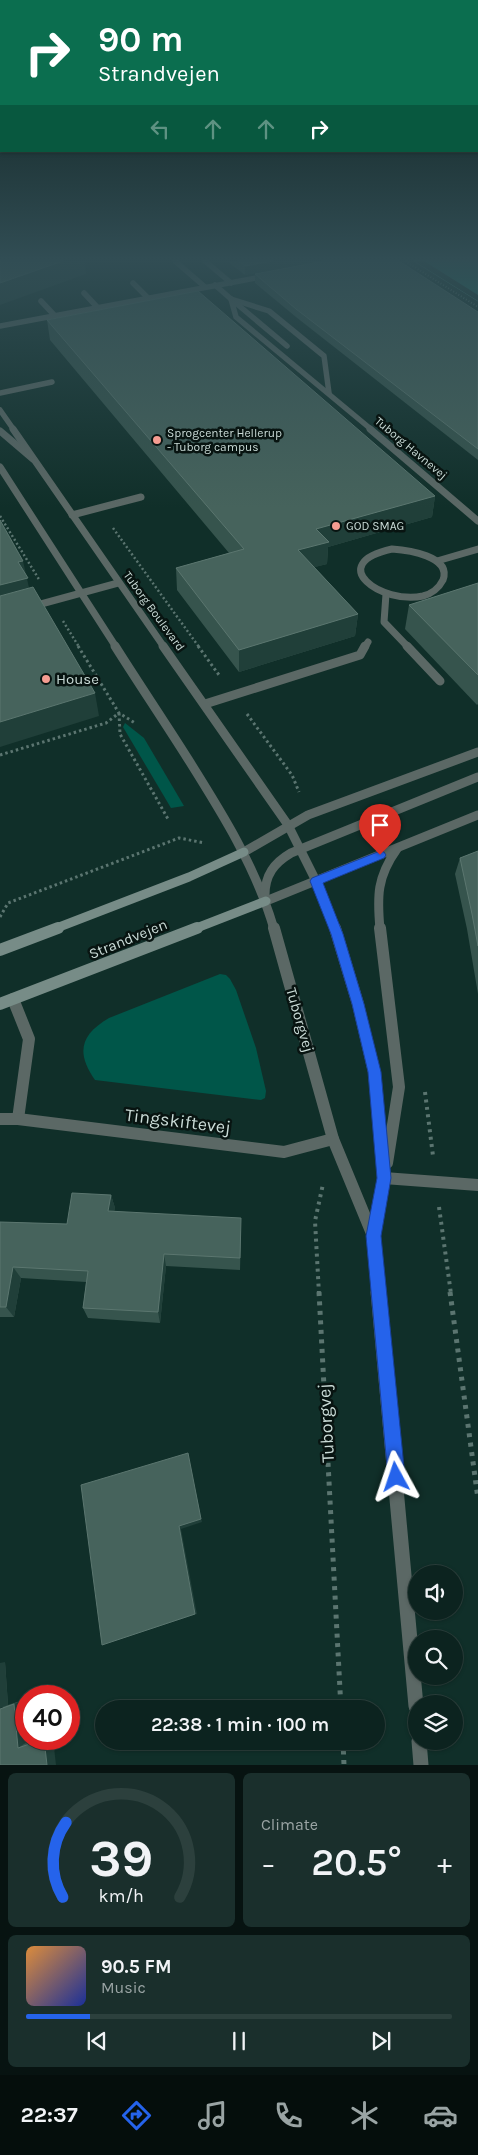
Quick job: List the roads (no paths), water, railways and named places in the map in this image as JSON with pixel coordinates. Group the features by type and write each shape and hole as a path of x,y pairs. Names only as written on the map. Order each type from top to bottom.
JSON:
{"main road":[{"path":"0,950 188,877 244,852"},
{"name":"Strandvejen","path":"0,1004 266,901"}],"street":[{"name":"Tuborg Havnevej","path":"267,343 329,393 478,521"},
{"path":"283,343 286,346"},
{"name":"Tuborg Havnevej","path":"309,343 324,356 329,393"},
{"path":"0,393 52,382"},
{"name":"Tuborg Boulevard","path":"0,410 118,583 205,704 288,825"},
{"path":"0,431 33,459"},
{"path":"0,467 201,780 244,852 266,901"},
{"path":"72,515 141,497"},
{"path":"392,548 428,555 437,561 443,569 442,584 435,590 413,597 386,594 366,583 361,576 360,568 370,555 392,548"},
{"path":"437,561 478,549"},
{"path":"17,610 118,583"},
{"path":"386,594 384,622 440,681"},
{"path":"205,704 360,655 368,642"},
{"path":"244,852 288,825 334,805 478,752"},
{"path":"266,901 264,887 268,874 282,858 300,848 478,777"},
{"path":"266,901 397,849 478,814"},
{"name":"Tuborgvej","path":"288,825 316,881 337,934 358,1004 374,1072 384,1178 373,1236 415,1695"},
{"path":"397,849 384,865 378,883 379,917 399,1087 384,1178 478,1185"},
{"name":"Tuborgvej","path":"266,901 333,1139 373,1236"},
{"path":"13,999 29,1039 18,1119"},
{"name":"Tingskiftevej","path":"0,1119 18,1119 284,1152 333,1139"},
{"path":"420,1750 421,1765"}],"place":[{"name":"Sprogcenter Hellerup - Tuborg campus","path":"157,440"},
{"name":"GOD SMAG","path":"336,526"},
{"name":"House","path":"46,679"}]}
